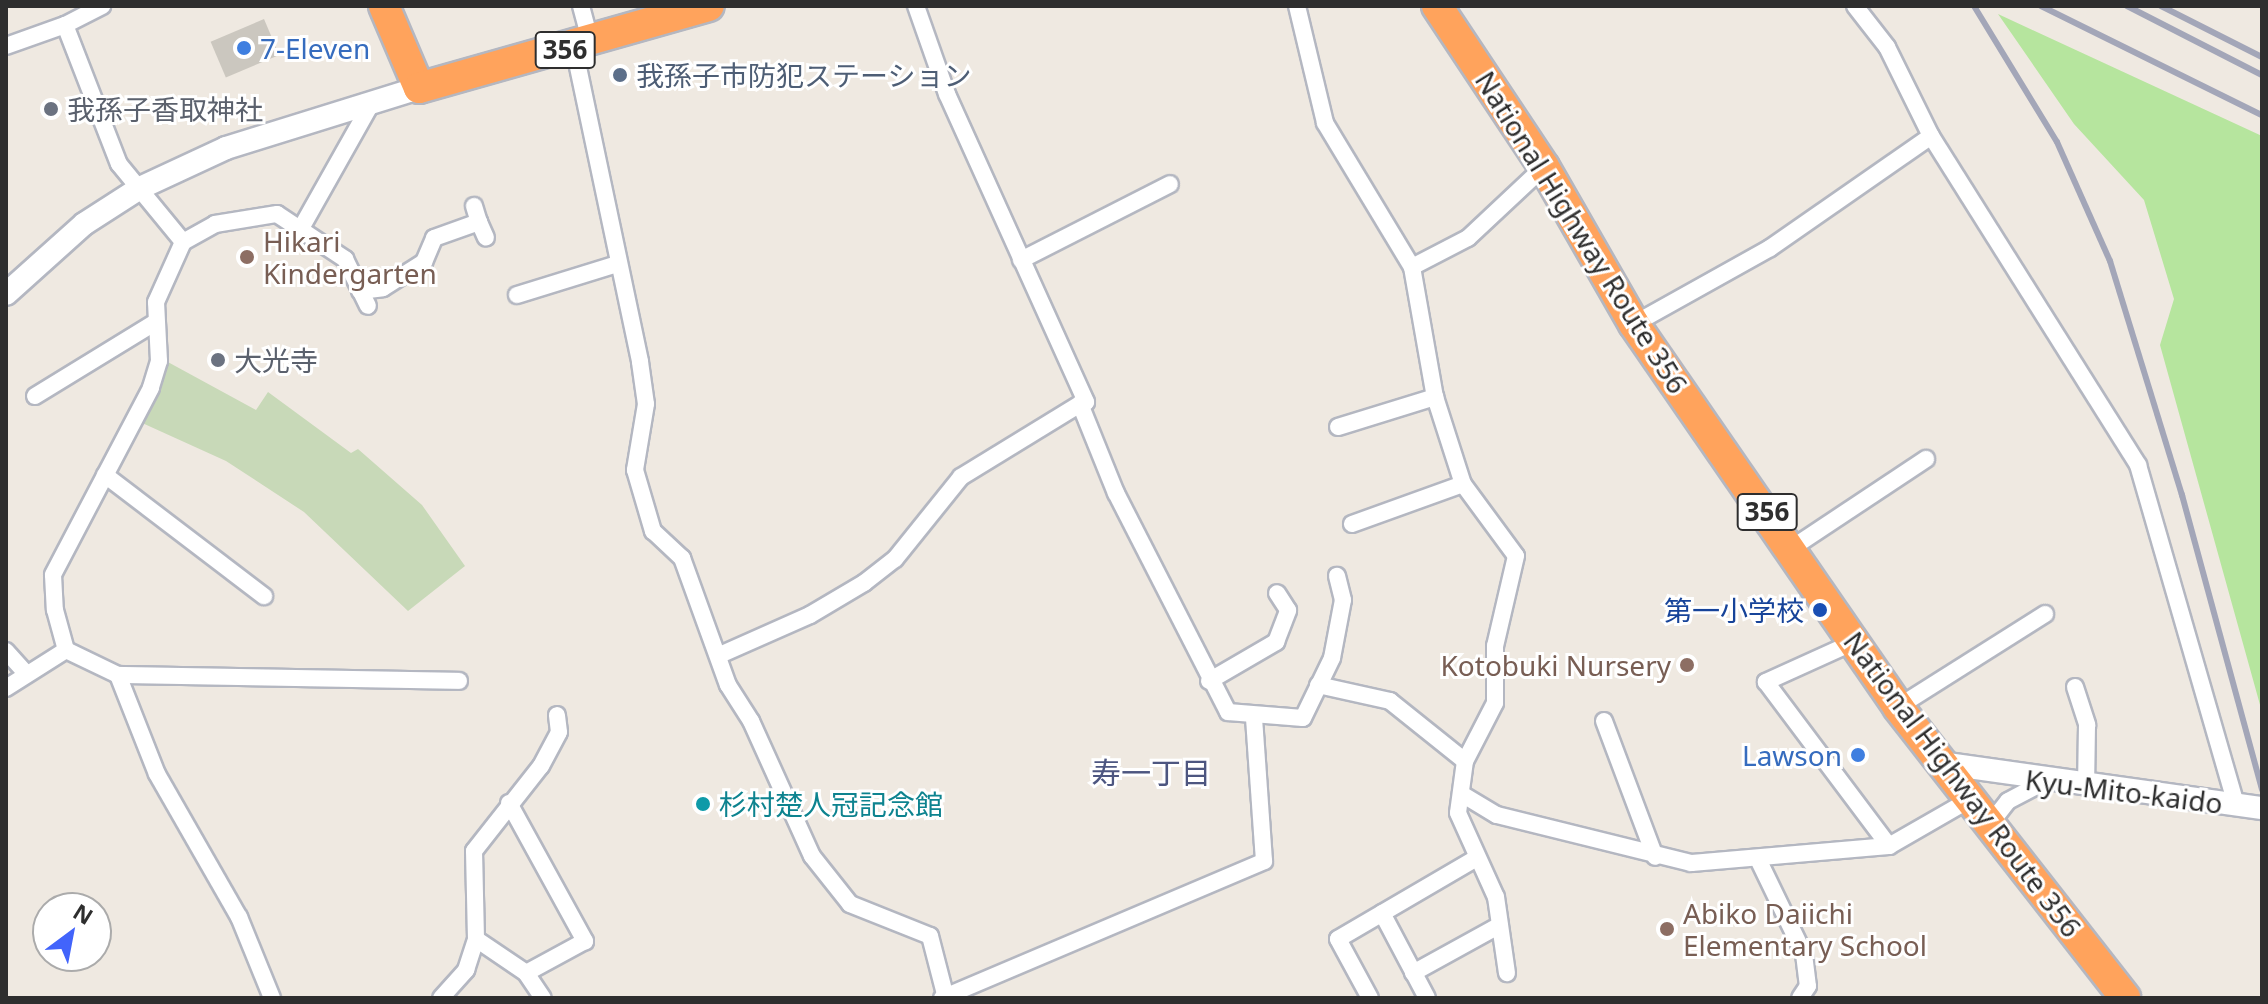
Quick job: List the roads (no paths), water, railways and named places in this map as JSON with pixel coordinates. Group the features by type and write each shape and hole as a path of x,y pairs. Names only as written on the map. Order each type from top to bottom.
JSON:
{"highway":[{"path":"384,6 419,88"},
{"name":"356","path":"419,88 582,46 709,6"},
{"name":"National Highway Route 356","path":"1437,6 1544,167 1634,324 1792,548 1898,707 2125,998"}],"street":[{"path":"6,46 65,25 102,6"},
{"path":"581,6 582,46 617,264 646,404 635,470 641,498 653,531 682,558 722,654 728,685 751,721 812,856 850,904 930,936 945,997 1264,861 1254,717"},
{"path":"722,654 810,615 864,583 895,559 961,477 1086,402 947,94 916,6"},
{"path":"1297,6 1325,123 1412,267 1435,397 1463,484 1516,556 1495,646 1495,703 1465,761 1465,796 1458,813 1475,859 1496,897 1507,973"},
{"path":"1855,6 1887,47 1931,136 2138,465 2236,804"},
{"path":"65,25 119,164 183,242"},
{"path":"6,294 84,224 140,188 226,148 370,106 419,88"},
{"path":"300,230 370,106"},
{"path":"1634,324 1770,248 1931,136"},
{"path":"1412,267 1468,238 1544,167"},
{"path":"1021,260 1170,184"},
{"path":"66,650 53,575 151,388 159,361 154,323 156,302 183,242 233,219 277,214 345,259 364,299 424,262 434,238 476,214 486,238"},
{"path":"517,295 617,264"},
{"path":"35,396 154,323"},
{"path":"1338,427 1435,397"},
{"path":"1080,404 1134,533 1209,681 1228,712 1254,717 1303,718 1332,658 1343,600 1337,576"},
{"path":"1792,548 1926,459"},
{"path":"105,475 264,596"},
{"path":"1352,524 1463,484"},
{"path":"1209,681 1276,642 1288,610 1277,593"},
{"path":"1898,707 2045,614"},
{"path":"1854,642 1766,682 1889,846"},
{"path":"6,688 66,650"},
{"path":"66,650 118,675 459,681"},
{"path":"6,651 27,674"},
{"path":"118,675 157,774 239,917 272,998"},
{"path":"1318,685 1390,701 1465,761"},
{"path":"2075,687 2087,725 2086,787"},
{"path":"441,998 466,970 476,939 474,851 547,755 559,732 557,715"},
{"path":"1604,721 1655,857"},
{"name":"Kyu-Mito-kaido","path":"1940,763 2044,782 2262,808"},
{"path":"1990,824 2016,795 2044,782"},
{"path":"1465,796 1497,815 1655,857 1691,863 1889,846 1969,800"},
{"path":"509,803 585,941 526,973"},
{"path":"1370,998 1338,939 1475,859"},
{"path":"1758,859 1804,954 1808,986 1800,998"},
{"path":"1382,913 1427,998"},
{"path":"1413,973 1500,925"},
{"path":"476,939 526,973 543,998"}],"railway":[{"path":"1974,6 2057,142 2110,261 2182,495 2262,789"},
{"path":"2041,6 2262,115"},
{"path":"2127,6 2262,75"},
{"path":"2161,6 2262,57"}],"place":[{"name":"7-Eleven","path":"244,48"},
{"name":"我孫子市防犯ステーション","path":"620,75"},
{"name":"我孫子香取神社","path":"51,109"},
{"name":"Hikari Kindergarten","path":"247,257"},
{"name":"大光寺","path":"218,360"},
{"name":"第一小学校","path":"1820,610"},
{"name":"Kotobuki Nursery","path":"1687,665"},
{"name":"Lawson","path":"1858,755"},
{"name":"杉村楚人冠記念館","path":"703,804"},
{"name":"Abiko Daiichi Elementary School","path":"1667,929"}],"district":[{"name":"寿一丁目","path":"1151,773"}]}
